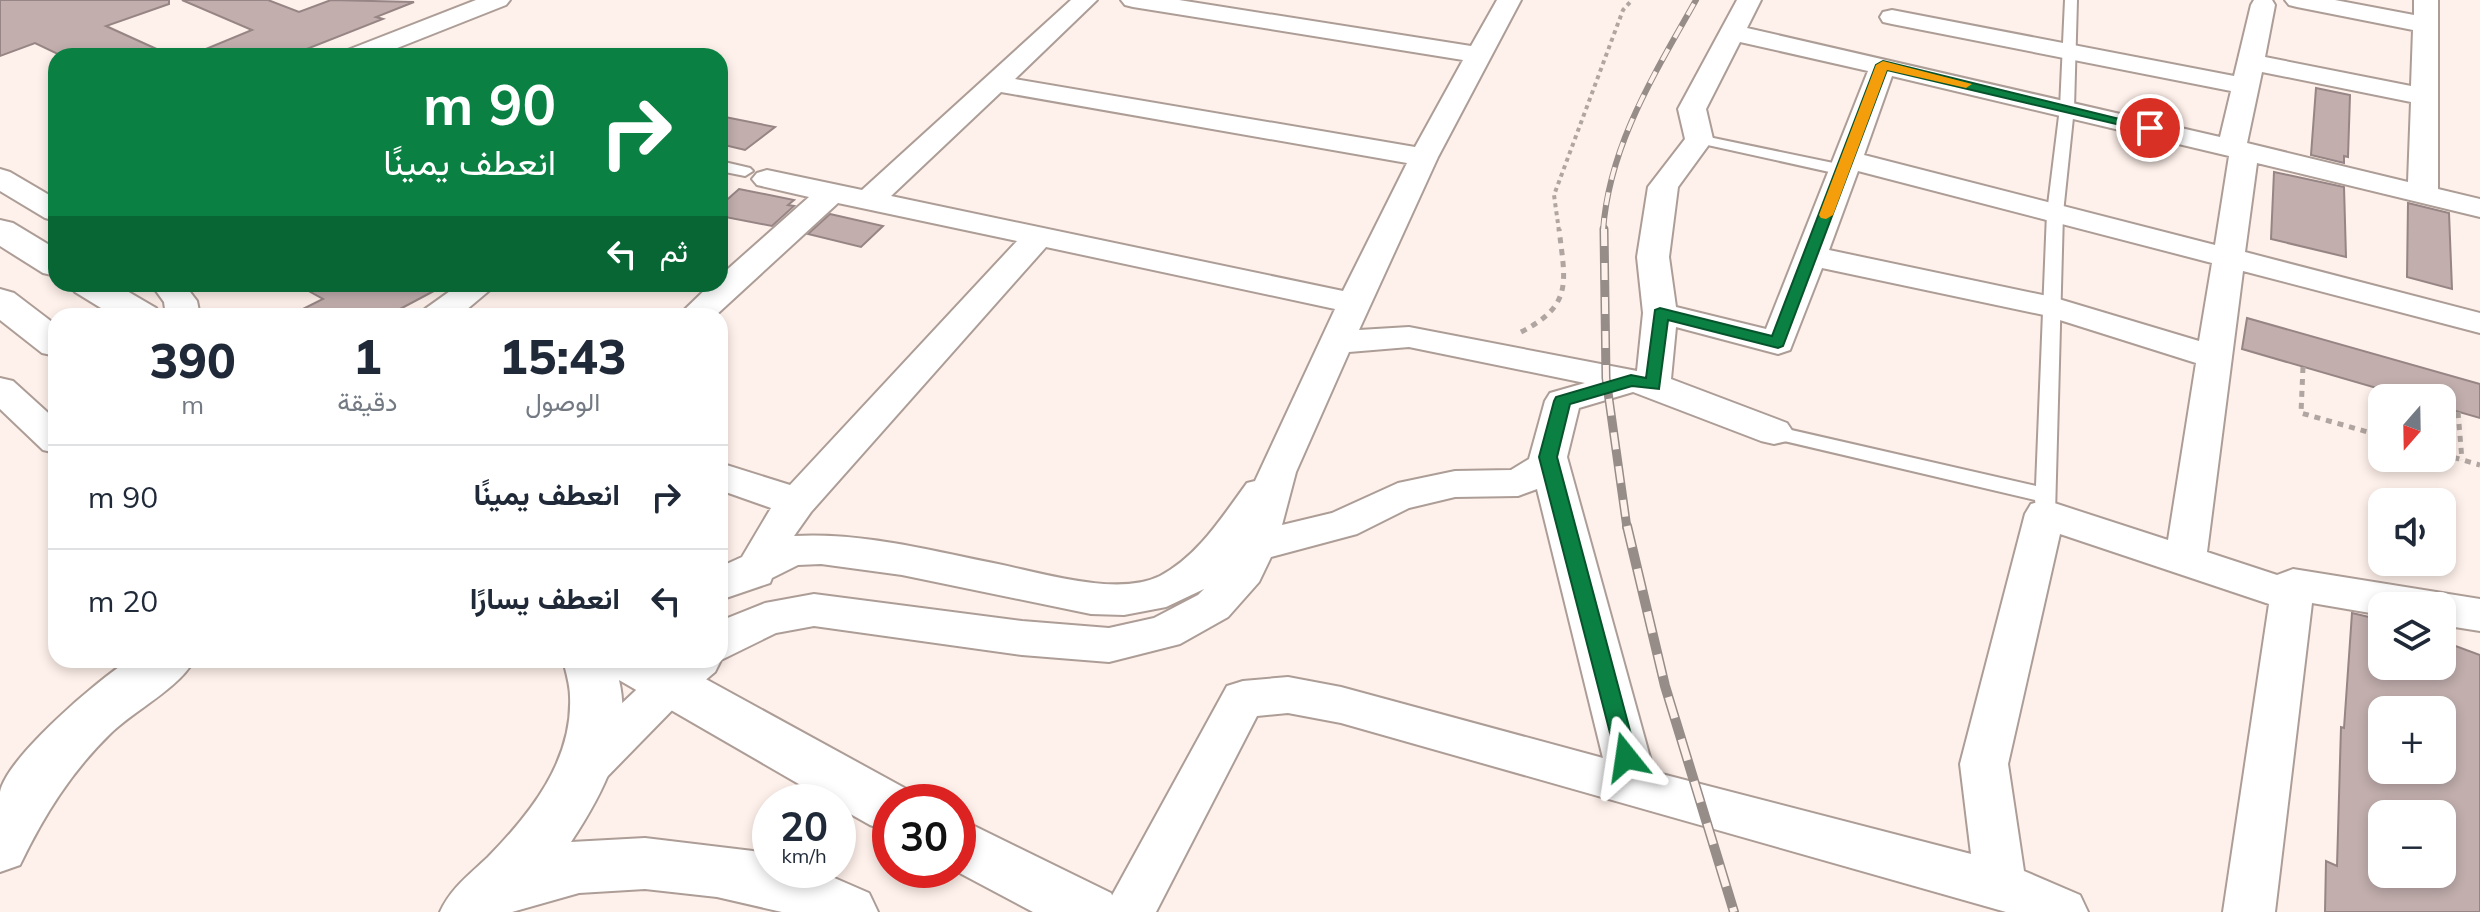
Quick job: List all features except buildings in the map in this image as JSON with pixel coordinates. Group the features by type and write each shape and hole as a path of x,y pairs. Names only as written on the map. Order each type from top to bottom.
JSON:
{"main road":[{"path":"0,231 48,260"},
{"path":"102,292 128,308"},
{"path":"0,301 48,338"},
{"path":"0,847 20,805 47,767 126,675 146,668"},
{"path":"483,901 548,830 582,771 596,716 596,691 591,668"},
{"path":"705,668 872,794"},
{"path":"976,852 1090,912"},
{"path":"483,901 578,867 679,867 774,881 819,896 848,912"}],"street":[{"path":"375,48 498,0"},
{"path":"868,201 1085,0"},
{"path":"1133,0 1219,6 1479,55"},
{"path":"728,639 785,613 814,610 1060,642 1109,645 1165,632 1213,606 1237,581 1256,546 1277,472 1354,303 1424,157 1509,0"},
{"path":"1642,383 1660,313 1653,257 1663,187 1699,139 1692,109 1748,0"},
{"path":"2297,0 2426,12 2423,195"},
{"path":"2185,561 2227,258 2248,74 2263,5"},
{"path":"1660,313 1778,343 1845,165 1896,8 2069,53 2425,97"},
{"path":"1731,32 2067,108 2480,208"},
{"path":"994,83 1424,157"},
{"path":"1845,165 2055,213 2480,323"},
{"path":"756,175 1354,303"},
{"path":"11,184 48,177"},
{"path":"11,184 48,207"},
{"path":"728,286 831,193"},
{"path":"728,604 757,566 775,532 797,502 1039,236"},
{"path":"1811,256 2052,307 2213,357"},
{"path":"448,308 470,292"},
{"path":"704,308 722,292"},
{"path":"1336,342 1409,337 1642,383 1774,432"},
{"path":"1634,787 1548,457 1563,401 1642,383"},
{"path":"0,389 48,433"},
{"path":"1256,546 1343,524 1398,497 1455,484 1518,483 1550,464"},
{"path":"728,581 792,551 821,549 902,560 1091,598 1147,597 1165,592 1196,576 1214,558 1277,472"},
{"path":"728,479 797,502"},
{"path":"2000,885 1984,764 2045,504 2185,561 2292,596"},
{"path":"2249,912 2293,584 2368,596"},
{"path":"2456,611 2480,615"},
{"path":"582,771 678,668"},
{"path":"1129,912 1243,699 1288,695 1341,705 2000,885 2062,912"}],"lane":[{"path":"1774,432 2045,504 2055,213 2067,108 2071,0"},
{"path":"1699,139 1845,165"},
{"path":"728,168 756,175"}],"path":[{"path":"1485,352 1546,319 1566,285 1554,195 1623,10 1632,0"},
{"path":"2303,367 2301,413 2368,432"},
{"path":"2458,412 2462,460"},
{"path":"2456,458 2480,465"}],"railway":[{"path":"1603,231 1607,199 1624,139 1650,82 1696,0"},
{"path":"1604,229 1606,378 1627,528"},
{"path":"1627,526 1665,686 1734,912"}],"slow traffic":[{"path":"1826,215 1883,65 1966,84"}],"route":[{"path":"1626,757 1548,457 1563,401 1631,381 1653,385 1660,313 1778,343 1883,65 2150,128"}]}
